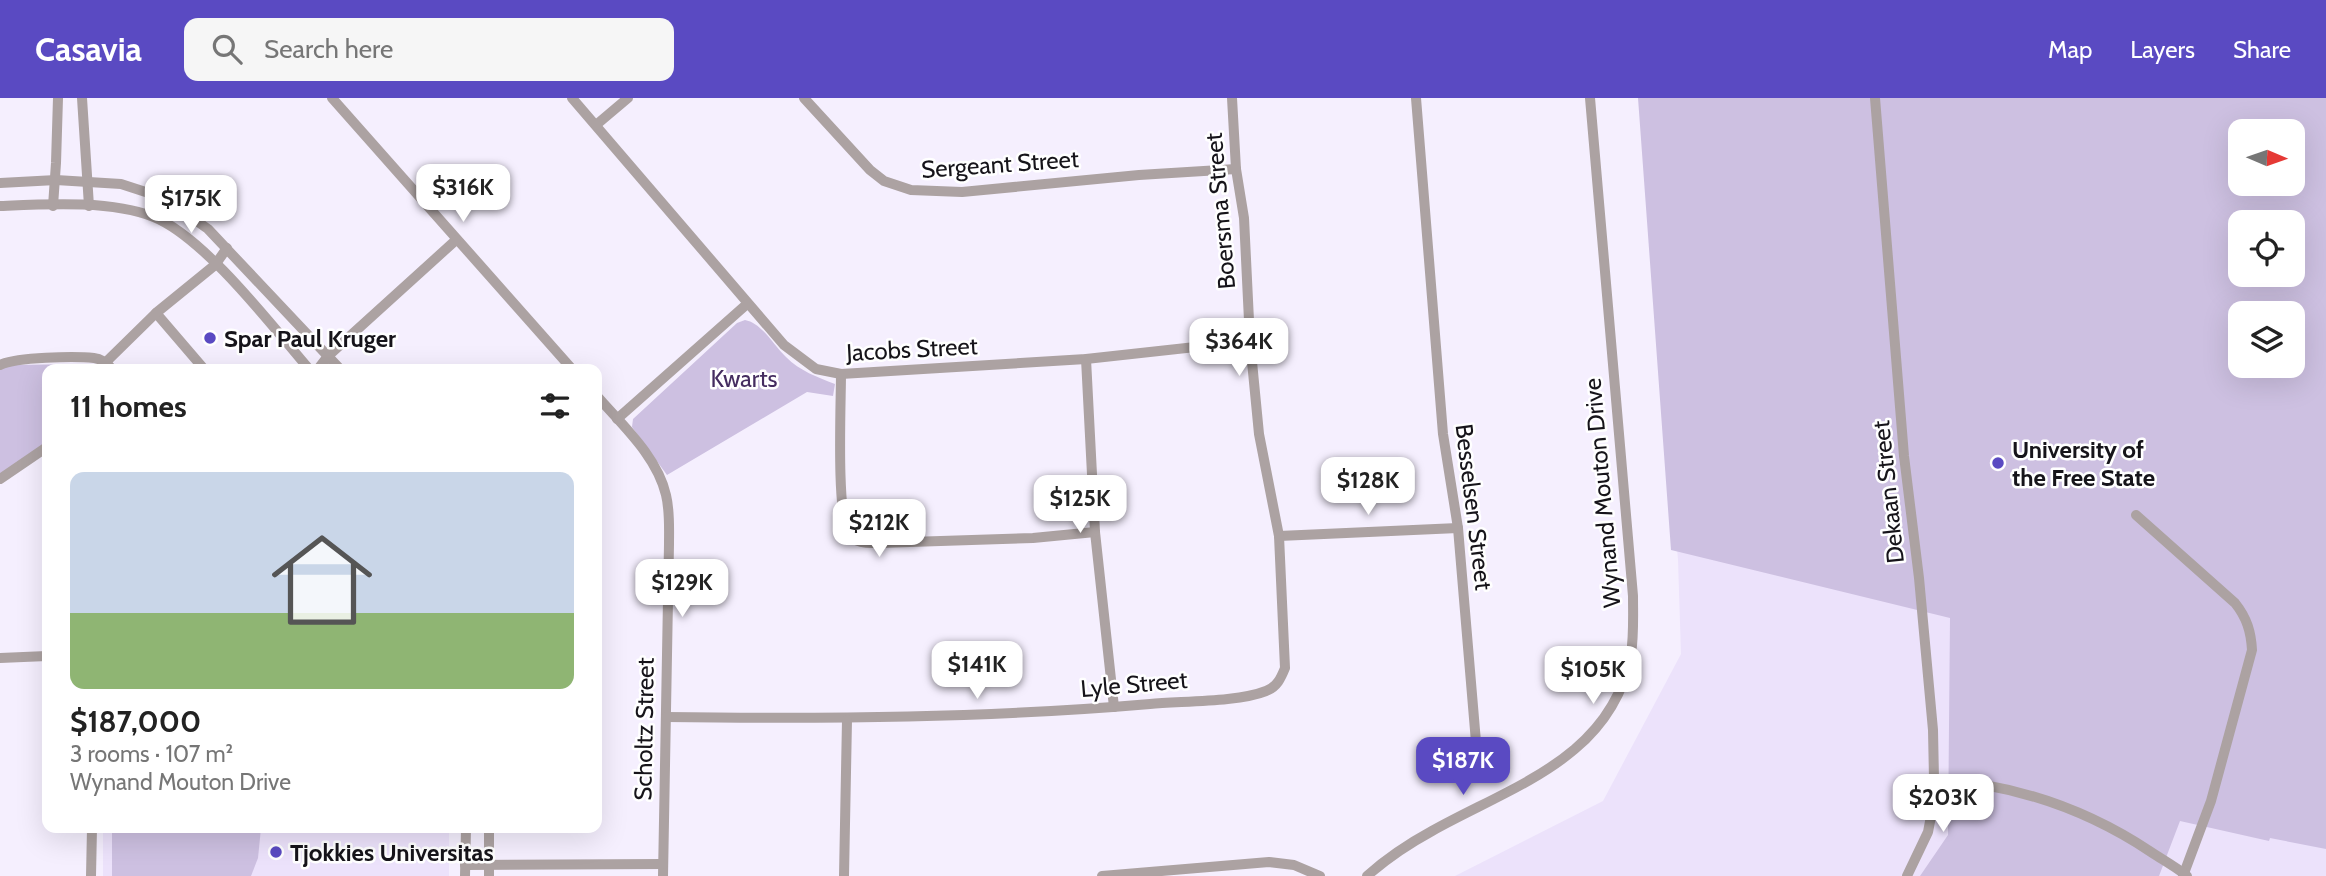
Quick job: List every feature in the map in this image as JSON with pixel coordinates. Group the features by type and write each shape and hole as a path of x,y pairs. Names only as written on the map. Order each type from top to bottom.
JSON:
{"street":[{"path":"52,206 56,180 58,98"},
{"path":"82,98 89,206"},
{"path":"332,98 568,364"},
{"name":"Jacobs Street","path":"572,98 747,304 784,345 816,369 841,374 1086,359 1250,341"},
{"path":"596,125 628,98"},
{"name":"Sergeant Street","path":"804,98 870,170 884,181 911,190 962,192 1139,175 1236,169"},
{"name":"Boersma Street","path":"1232,98 1236,169 1244,218 1250,341 1259,434 1279,536 1285,654"},
{"name":"Besselsen Street","path":"1416,98 1443,434 1458,528 1477,754"},
{"name":"Wynand Mouton Drive","path":"1367,876 1430,832 1539,776 1563,760 1597,726 1611,706 1623,681 1631,654 1633,596 1590,98"},
{"name":"Dekaan Street","path":"1875,98 1904,456 1930,691 1934,779 1928,832 1906,876"},
{"path":"0,183 56,180 121,184 164,198 208,229 228,248 335,364"},
{"path":"0,206 89,206 123,209 154,217 186,237 215,265 246,296 305,364"},
{"path":"322,364 456,240"},
{"path":"111,364 156,313 215,265 228,248"},
{"path":"617,419 747,304"},
{"path":"156,313 200,364"},
{"path":"0,365 8,361 94,358 105,364"},
{"path":"1086,359 1096,532 1114,707"},
{"path":"841,374 844,523 850,536 861,543 1033,538 1096,532"},
{"name":"Scholtz Street","path":"602,402 656,469 666,495 669,520 663,876"},
{"path":"0,479 42,450"},
{"path":"1934,779 2008,788 2046,800 2118,830 2185,875 2211,802 2252,650 2251,638 2243,613 2235,603 2136,515"},
{"path":"1279,536 1458,528"},
{"name":"Lyle Street","path":"666,718 847,720 973,716 1242,697 1273,688 1281,679 1285,668 1285,654"},
{"path":"0,658 42,656"},
{"path":"844,876 847,720"},
{"path":"91,876 92,833"},
{"path":"465,876 466,833"},
{"path":"489,833 489,870"},
{"path":"1102,876 1269,862 1294,865 1320,876"},
{"path":"465,865 489,870 663,864"}],"shaded area":[{"name":"University of the Free State","path":"1639,98 2326,98 2326,876 1455,876 1603,801 1681,654 1678,560"},
{"name":"Tjokkies Universitas","path":"103,833 449,833 449,876 103,876"}],"green space":[{"name":"University of the Free State","path":"1638,98 2326,98 2326,849 2270,838 2269,841 2180,821 2159,876 1920,876 1948,835 1950,618 1671,550"},
{"name":"Kwarts","path":"745,320 762,330 791,362 835,384 833,396 807,392 667,475 632,427 633,419 737,323"},
{"path":"42,365 42,447 0,475 0,367"},
{"path":"112,833 260,833 258,858 251,876 112,876"}],"place":[{"name":"Spar Paul Kruger","path":"210,338"},
{"name":"University of the Free State","path":"1998,463"},
{"name":"Tjokkies Universitas","path":"276,852"}]}
